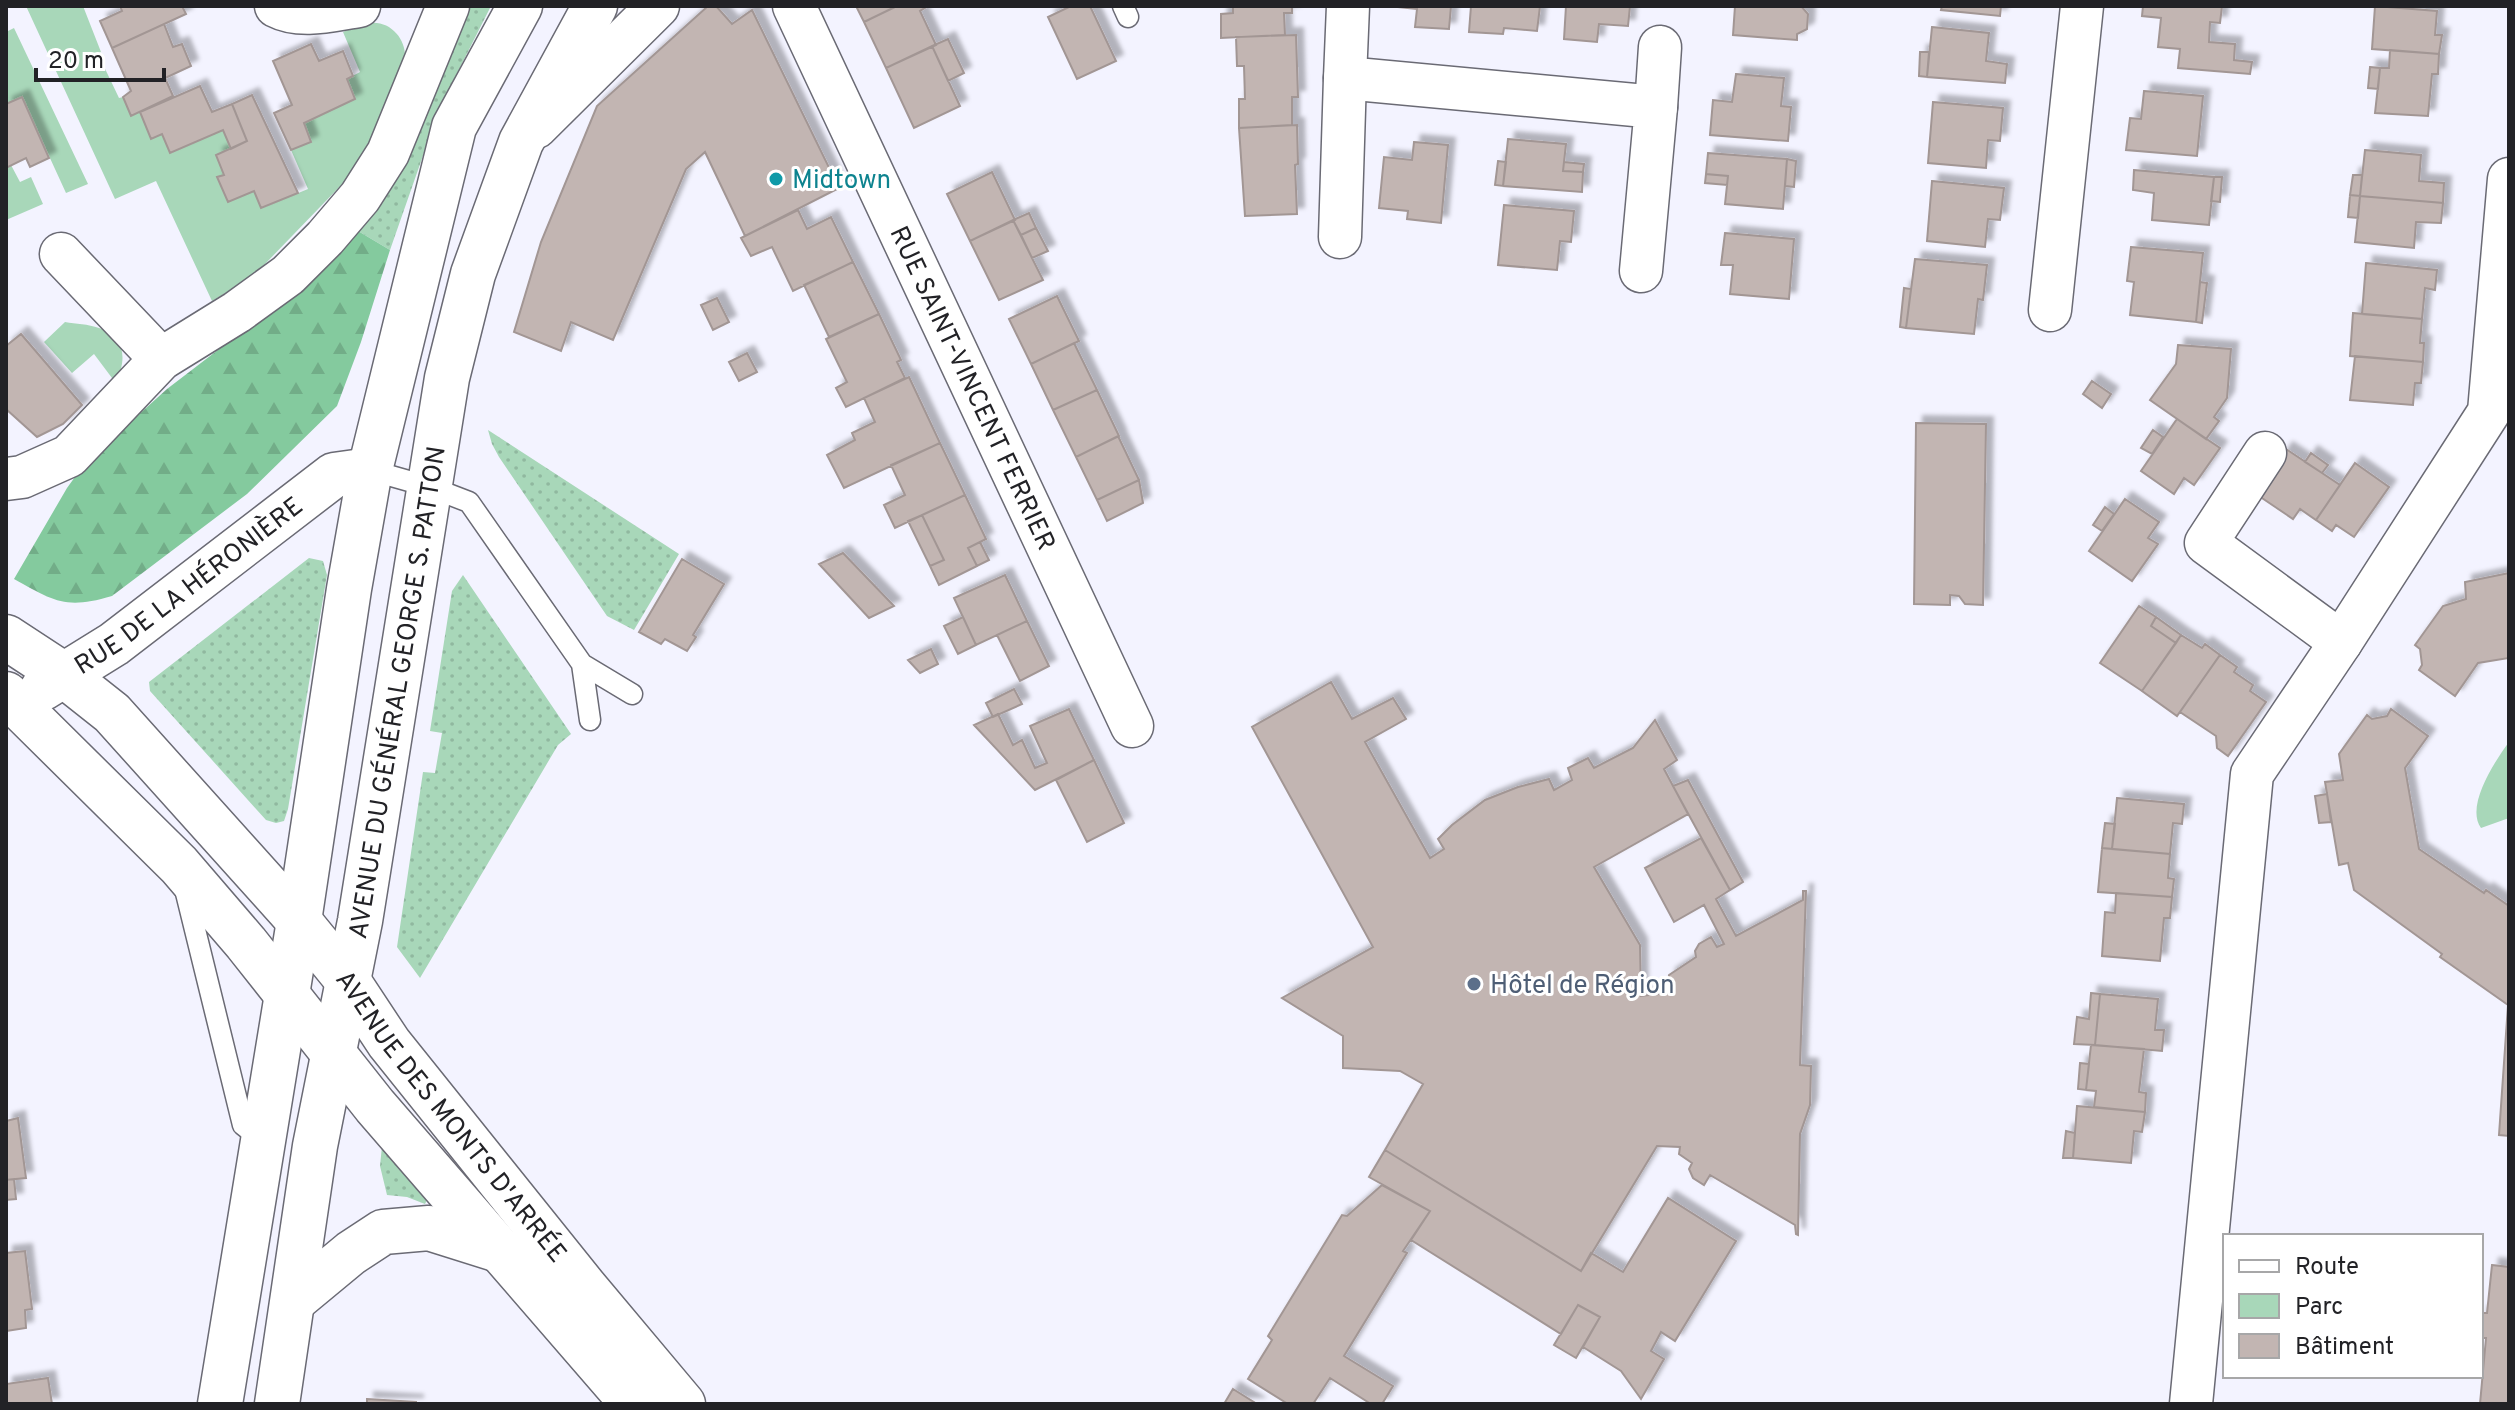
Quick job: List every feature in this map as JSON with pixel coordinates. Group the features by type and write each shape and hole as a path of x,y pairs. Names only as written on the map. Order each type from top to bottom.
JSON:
{"main road":[{"path":"220,1404 370,470 454,127 520,6"},
{"name":"AVENUE DU GÉNÉRAL GEORGE S. PATTON","path":"277,1404 315,1146 360,921 447,378 473,274 521,142 595,6"},
{"name":"RUE DE LA HÉRONIÈRE","path":"10,703 114,644 334,475 370,470"},
{"name":"AVENUE DES MONTS D'ARRÉE","path":"6,637 64,675 112,713 299,921 348,981 389,1043 683,1404"},
{"name":"AVENUE DES MONTS D'ARRÉE","path":"10,703 179,865 246,943 333,1054 633,1404"},
{"name":"AVENUE DES MONTS D'ARRÉE","path":"293,1301 351,1253 383,1232 429,1228 502,1251"}],"street":[{"path":"276,6 286,11 319,13 359,6"},
{"path":"6,479 22,477 69,456 161,359 237,312 288,275 325,238 360,197 388,153 448,6"},
{"name":"RUE SAINT-VINCENT FERRIER","path":"794,6 1132,726"},
{"path":"1340,237 1348,6"},
{"path":"2050,310 2082,6"},
{"path":"521,142 655,7"},
{"path":"1641,271 1660,47"},
{"path":"1345,78 1656,107"},
{"path":"2191,1404 2252,774 2489,412 2509,179"},
{"path":"61,254 161,359"},
{"path":"2265,453 2206,543 2341,642"}],"lane":[{"path":"370,470 469,502 582,664 632,694"},
{"path":"582,664 590,720"},
{"path":"179,865 243,1125 263,1141"}],"green space":[{"path":"26,6 83,6 101,52 98,54 119,98 123,97 131,115 140,112 151,139 162,134 171,153 223,130 231,149 224,175 218,178 228,202 254,191 262,208 308,189 291,150 311,142 304,123 355,99 347,79 360,72 343,32 369,23 391,28 403,45 405,60 380,122 350,176 265,264 245,281 212,301 156,181 115,199"},
{"path":"465,6 491,6 440,107 390,250 353,228"},
{"path":"14,28 88,184 66,193 22,97 6,104 6,32"},
{"path":"11,165 20,182 31,177 43,204 6,220 6,168"},
{"path":"353,228 390,250 337,406 247,494 112,596 71,603 50,598 14,579 85,463 167,389 266,313"},
{"path":"65,322 95,327 114,336 123,358 115,382 94,354 72,373 44,342"},
{"path":"488,430 679,554 634,630 607,616 499,457"},
{"path":"309,558 323,561 327,575 288,809 284,821 276,823 266,820 150,691 149,682"},
{"path":"463,575 571,734 558,745 420,978 397,947 423,772 435,773 442,733 430,731 452,591"},
{"path":"2509,742 2509,818 2481,828 2477,819 2479,796"},
{"path":"382,1146 427,1200 425,1204 407,1197 387,1195 380,1166"}],"building":[{"path":"120,6 182,6 186,14 112,48 100,21 122,11"},
{"name":"Midtown","path":"708,6 716,6 732,24 752,10 839,188 745,236 705,152 686,169 613,340 571,322 561,351 514,332 541,242 597,106"},
{"path":"856,6 897,6 864,22"},
{"path":"897,6 928,6 920,11 936,45 886,68 864,22"},
{"path":"1071,6 1090,6 1116,61 1077,79 1048,17"},
{"path":"1233,6 1292,6 1292,13 1284,13 1285,35 1221,38 1221,14 1233,13"},
{"path":"1388,6 1451,6 1449,29 1415,27 1417,9"},
{"path":"1471,6 1540,6 1537,31 1504,28 1503,34 1469,32"},
{"path":"1566,6 1630,6 1628,26 1599,24 1597,42 1564,39"},
{"path":"1735,6 1801,6 1808,14 1807,29 1797,34 1797,40 1733,35"},
{"path":"1942,6 2001,6 2000,16 1941,10"},
{"path":"2143,6 2222,6 2220,23 2210,22 2209,42 2235,44 2234,60 2252,62 2250,74 2178,68 2180,49 2158,47 2161,18 2142,16"},
{"path":"2375,6 2437,11 2435,35 2442,35 2439,54 2372,49"},
{"path":"164,24 173,47 182,44 191,66 165,78 173,96 131,116 123,97 131,91 112,48"},
{"path":"1932,27 1989,33 1986,61 2007,64 2005,83 1927,77"},
{"path":"1296,35 1298,97 1292,97 1292,125 1239,128 1239,99 1245,99 1244,66 1237,66 1236,37"},
{"path":"948,39 964,73 948,81 932,46"},
{"path":"311,44 319,61 343,51 353,76 347,79 355,99 304,123 311,142 291,150 274,113 292,105 273,61"},
{"path":"932,46 960,106 914,128 886,68"},
{"path":"2390,50 2439,54 2438,74 2432,74 2428,116 2375,113 2380,68 2389,68"},
{"path":"1920,52 1929,52 1927,77 1919,76"},
{"path":"2370,67 2380,68 2378,89 2368,88"},
{"path":"1736,74 1784,78 1781,106 1791,107 1788,141 1710,135 1713,100 1732,102"},
{"path":"200,86 212,112 232,104 247,141 231,149 223,130 170,153 162,134 151,139 140,112"},
{"path":"2144,91 2203,96 2197,156 2126,150 2130,118 2141,119"},
{"path":"252,95 298,193 261,208 254,191 228,202 217,177 224,175 216,155 247,141 232,104"},
{"path":"22,97 49,158 30,167 26,158 6,168 6,104"},
{"path":"1933,102 2003,108 2000,141 1988,140 1986,168 1928,163"},
{"path":"1297,125 1297,214 1245,216 1239,128"},
{"path":"1508,139 1566,144 1563,171 1583,172 1582,192 1503,186"},
{"path":"1414,142 1448,145 1441,223 1407,219 1408,211 1379,208 1384,157 1412,160"},
{"path":"2365,150 2421,155 2419,181 2444,183 2443,203 2360,196"},
{"path":"1708,153 1787,159 1783,209 1725,204 1728,176 1706,174"},
{"path":"1787,159 1796,161 1794,187 1785,186"},
{"path":"1498,161 1506,162 1503,186 1495,185"},
{"path":"1564,162 1584,164 1583,172 1563,171"},
{"path":"2134,170 2214,177 2209,225 2152,220 2154,193 2133,190"},
{"path":"992,172 1015,220 970,241 947,194"},
{"path":"1706,174 1728,176 1727,185 1705,183"},
{"path":"2353,175 2362,175 2360,196 2350,195"},
{"path":"2214,177 2222,177 2220,202 2211,201"},
{"path":"1932,181 2004,188 2000,220 1988,219 1985,247 1927,241"},
{"path":"2350,195 2360,196 2358,218 2348,217"},
{"path":"2360,196 2443,203 2441,223 2416,222 2414,248 2355,242"},
{"path":"1504,205 1574,211 1571,242 1560,241 1557,270 1498,265"},
{"path":"798,210 807,229 831,217 853,262 793,291 772,247 751,256 741,238"},
{"path":"1029,213 1036,228 1021,235 1013,220"},
{"path":"1013,220 1043,280 999,300 970,241"},
{"path":"1036,228 1048,251 1032,258 1021,235"},
{"path":"1725,233 1794,239 1789,299 1730,294 1733,265 1721,265"},
{"path":"2131,247 2203,253 2196,322 2130,315 2134,282 2127,281"},
{"path":"1915,259 1987,265 1983,300 1978,299 1974,334 1906,328"},
{"path":"853,262 879,314 829,337 804,285"},
{"path":"2366,263 2437,270 2435,290 2425,288 2422,319 2362,314"},
{"path":"2200,282 2207,283 2202,323 2196,322"},
{"path":"1904,288 1911,289 1906,328 1900,327"},
{"path":"1057,296 1079,341 1031,364 1009,319"},
{"path":"717,298 729,322 713,330 701,305"},
{"path":"2353,313 2422,319 2420,343 2424,343 2423,362 2350,356"},
{"path":"879,314 901,360 897,362 905,378 846,407 836,388 847,382 826,339"},
{"path":"21,334 82,405 63,424 37,437 6,409 6,346"},
{"path":"1074,343 1097,390 1053,410 1031,364"},
{"path":"2178,345 2231,349 2227,398 2214,417 2219,421 2206,439 2150,400 2176,364"},
{"path":"747,353 757,372 739,381 729,362"},
{"path":"2355,356 2423,362 2421,383 2415,383 2413,405 2350,400"},
{"path":"909,377 940,443 844,488 827,455 855,440 852,433 875,422 864,398"},
{"path":"2092,381 2111,394 2102,408 2083,394"},
{"path":"1097,390 1119,436 1076,457 1053,410"},
{"path":"2177,419 2220,448 2194,485 2184,478 2174,494 2141,471"},
{"path":"1916,423 1986,424 1983,605 1965,604 1959,596 1950,595 1950,605 1914,604"},
{"path":"2153,430 2163,437 2152,454 2141,448"},
{"path":"1118,436 1139,480 1097,500 1076,457"},
{"path":"940,443 965,495 895,528 884,505 905,495 891,465"},
{"path":"2286,449 2340,485 2316,520 2300,509 2293,519 2256,494"},
{"path":"2311,453 2328,465 2322,473 2305,462"},
{"path":"2355,463 2389,487 2354,537 2336,525 2332,531 2316,520"},
{"path":"1139,480 1143,503 1107,521 1097,500"},
{"path":"965,495 986,539 968,548 977,566 939,585 930,566 944,560 922,515"},
{"path":"2125,499 2159,522 2148,538 2158,544 2132,581 2089,551"},
{"path":"2105,507 2114,514 2102,531 2093,525"},
{"path":"922,515 944,560 930,566 908,521"},
{"path":"980,542 989,560 977,566 968,548"},
{"path":"843,553 894,606 869,618 819,564"},
{"path":"682,559 724,584 693,635 696,637 687,651 665,639 661,644 639,632"},
{"path":"2509,573 2509,658 2478,663 2455,696 2419,670 2422,665 2420,649 2415,645 2443,606 2466,599 2465,582"},
{"path":"1005,575 1027,621 976,645 954,598"},
{"path":"2139,606 2156,617 2151,626 2176,643 2142,691 2100,663"},
{"path":"963,617 976,645 958,654 944,626"},
{"path":"2156,617 2181,635 2176,643 2151,626"},
{"path":"1027,621 1049,666 1020,681 997,635"},
{"path":"2181,635 2202,648 2205,644 2220,655 2177,716 2142,691"},
{"path":"931,649 938,664 920,673 908,660"},
{"path":"2220,655 2237,667 2234,672 2253,685 2250,691 2266,702 2228,756 2217,748 2216,736 2180,712"},
{"name":"Hôtel de Région","path":"1331,682 1352,719 1393,698 1406,719 1365,742 1430,858 1444,849 1438,839 1485,800 1549,779 1554,790 1572,780 1568,768 1588,758 1594,768 1633,748 1655,720 1677,760 1664,769 1688,814 1594,867 1640,945 1641,996 1667,993 1669,975 1696,957 1699,944 1711,937 1717,947 1724,944 1704,905 1674,922 1645,868 1701,838 1730,890 1716,899 1736,936 1803,900 1803,891 1806,891 1800,1065 1811,1066 1810,1105 1800,1134 1798,1235 1795,1225 1710,1175 1704,1185 1693,1178 1689,1169 1692,1163 1679,1154 1680,1147 1657,1146 1581,1271 1385,1150 1423,1084 1400,1071 1343,1068 1343,1036 1282,998 1373,947 1252,727"},
{"path":"1014,689 1022,704 993,717 986,703"},
{"path":"1069,709 1094,760 1035,790 974,725 998,714 1013,745 1022,740 1035,768 1047,763 1030,726"},
{"path":"2391,709 2428,736 2405,768 2419,849 2509,906 2509,1136 2499,1135 2508,1005 2354,890 2348,863 2339,865 2325,782 2343,780 2339,754 2367,715 2372,719 2387,716"},
{"path":"1094,760 1124,823 1087,842 1056,780"},
{"path":"1688,780 1743,882 1730,890 1673,786"},
{"path":"2327,794 2331,822 2319,823 2315,796"},
{"path":"2117,798 2184,804 2182,824 2173,823 2170,854 2112,849"},
{"path":"2105,823 2115,824 2112,849 2102,848"},
{"path":"2102,848 2170,854 2168,878 2174,879 2172,897 2098,892"},
{"path":"2116,893 2172,897 2170,918 2164,918 2160,961 2102,956 2105,912 2115,913"},
{"path":"2091,993 2100,994 2095,1045 2074,1044 2077,1017 2089,1019"},
{"path":"2100,994 2158,999 2155,1030 2164,1030 2162,1051 2095,1045"},
{"path":"2091,1045 2144,1049 2139,1092 2146,1093 2145,1112 2094,1107 2096,1091 2086,1090"},
{"path":"2080,1063 2089,1064 2086,1090 2078,1089"},
{"path":"2077,1106 2145,1112 2142,1132 2134,1131 2131,1163 2073,1158"},
{"path":"18,1118 26,1178 6,1180 6,1121"},
{"path":"2066,1131 2075,1133 2073,1158 2063,1158"},
{"path":"1385,1150 1581,1271 1591,1253 1623,1272 1668,1198 1736,1241 1675,1341 1661,1332 1651,1351 1664,1359 1641,1399 1621,1371 1583,1347 1600,1317 1578,1305 1561,1334 1411,1240 1430,1211 1369,1177"},
{"path":"14,1179 16,1199 6,1200 6,1180"},
{"path":"1382,1185 1430,1211 1403,1251 1407,1253 1344,1356 1393,1386 1382,1404 1371,1404 1330,1378 1313,1404 1288,1404 1248,1379 1272,1340 1268,1336 1342,1215 1347,1216"},
{"path":"25,1251 32,1309 25,1310 26,1328 6,1331 6,1253"},
{"path":"2492,1265 2509,1267 2509,1404 2480,1404 2486,1338 2483,1338 2483,1313 2487,1313"},
{"path":"1578,1305 1600,1317 1576,1358 1554,1345"},
{"path":"48,1378 52,1404 6,1404 6,1384"},
{"path":"1233,1389 1257,1404 1224,1404"},
{"path":"367,1399 416,1402 416,1404 367,1404"}],"place":[{"name":"Midtown","path":"776,179"},
{"name":"Hôtel de Région","path":"1474,984"}]}
